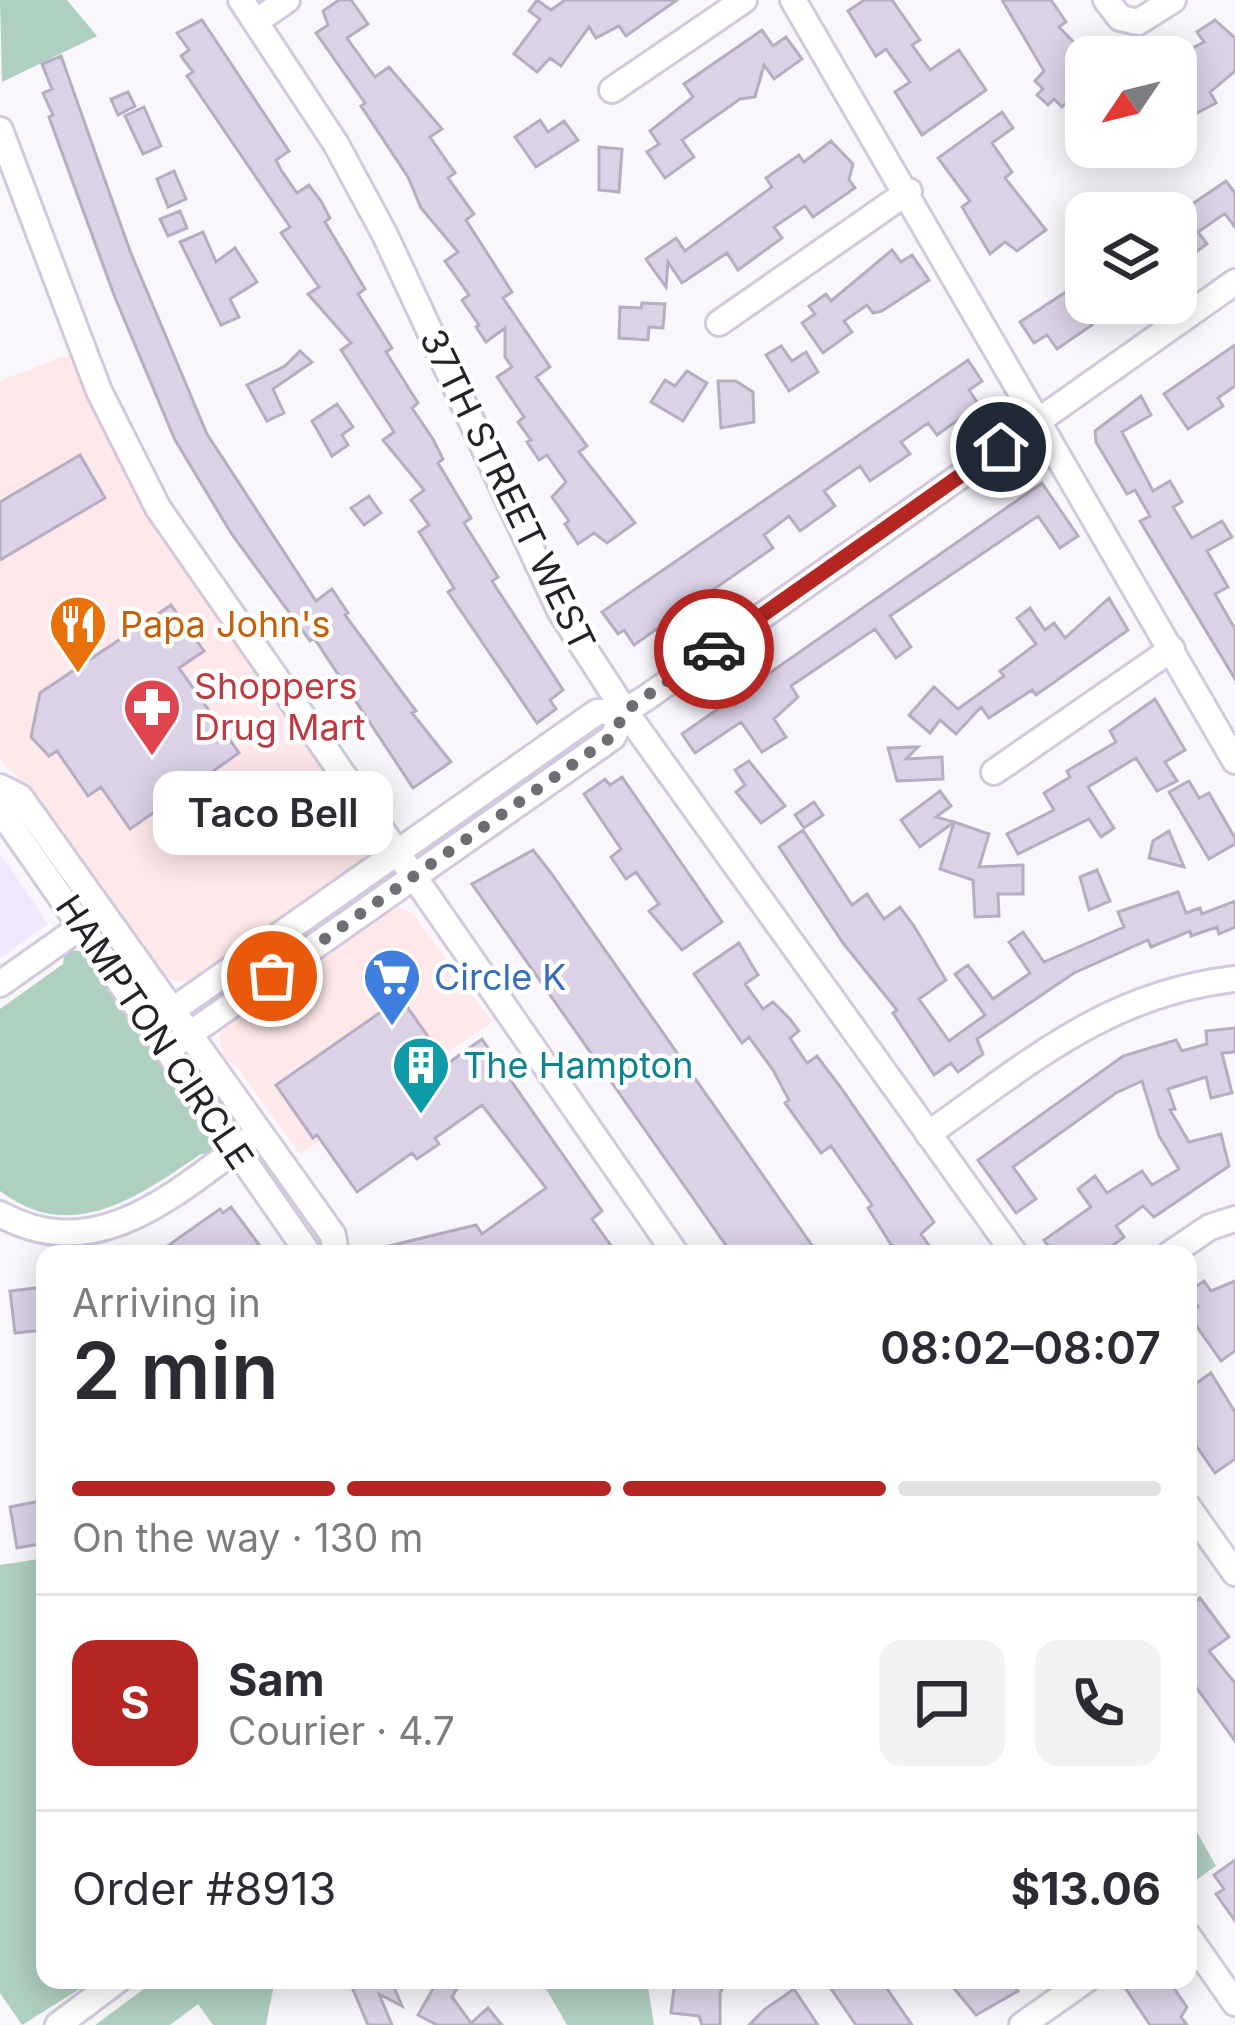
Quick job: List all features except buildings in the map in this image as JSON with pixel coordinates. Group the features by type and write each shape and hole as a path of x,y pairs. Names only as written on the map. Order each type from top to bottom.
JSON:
{"street":[{"name":"37TH STREET WEST","path":"242,0 359,185 548,588 625,711 1008,1245"},
{"path":"257,21 287,0"},
{"path":"613,91 744,0"},
{"path":"793,0 1235,760"},
{"path":"1106,0 1120,18 1138,22 1173,0"},
{"path":"0,130 99,391 136,469 187,552 670,1245"},
{"path":"719,323 908,191"},
{"path":"181,1040 613,736 625,711 1235,282"},
{"path":"994,772 1172,649"},
{"path":"164,1017 597,712 625,711"},
{"name":"HAMPTON CIRCLE","path":"0,787 20,797 92,918"},
{"name":"HAMPTON CIRCLE","path":"0,810 92,918 181,1040 260,1130 333,1235 335,1245"},
{"path":"0,984 92,918"},
{"path":"928,1135 1107,1012 1174,988 1235,979"},
{"name":"HAMPTON CIRCLE","path":"181,1040 237,1148 303,1245"},
{"path":"0,1214 22,1226 70,1235 117,1227 260,1130"},
{"path":"1183,1245 1210,1227 1235,1219"},
{"path":"1197,1520 1235,1573"},
{"path":"1197,1949 1235,2003"},
{"path":"58,2025 106,1989"},
{"path":"1022,2025 1074,1989"}],"shaded area":[{"path":"75,352 114,451 153,522 372,842 368,859 196,981 177,982 160,972 36,797 0,759 0,381"},
{"path":"0,853 48,924 0,958"},
{"path":"393,905 413,914 492,1022 300,1154 237,1067 223,1057 219,1036 230,1021"}],"green space":[{"path":"0,0 67,0 97,36 2,82"},
{"path":"65,950 82,951 94,962 218,1140 215,1153 201,1154 129,1199 79,1215 27,1207 0,1191 0,1009 63,964"},
{"path":"36,1559 36,1989 80,1989 22,2025 0,1993 0,1565"},
{"path":"1197,1832 1216,1866 1197,1880"},
{"path":"144,1989 273,1989 266,2025 213,2025 198,2004 170,2025 95,2025"},
{"path":"546,1989 648,1989 654,2025 567,2025"}],"way so far":[{"path":"272,976 613,736 625,711 714,649"}],"place":[{"name":"Papa John's","path":"78,675"},
{"name":"Shoppers Drug Mart","path":"152,758"},
{"name":"Taco Bell","path":"272,976"},
{"name":"Circle K","path":"392,1028"},
{"name":"The Hampton","path":"421,1116"}],"route":[{"path":"714,649 1001,447"}]}
